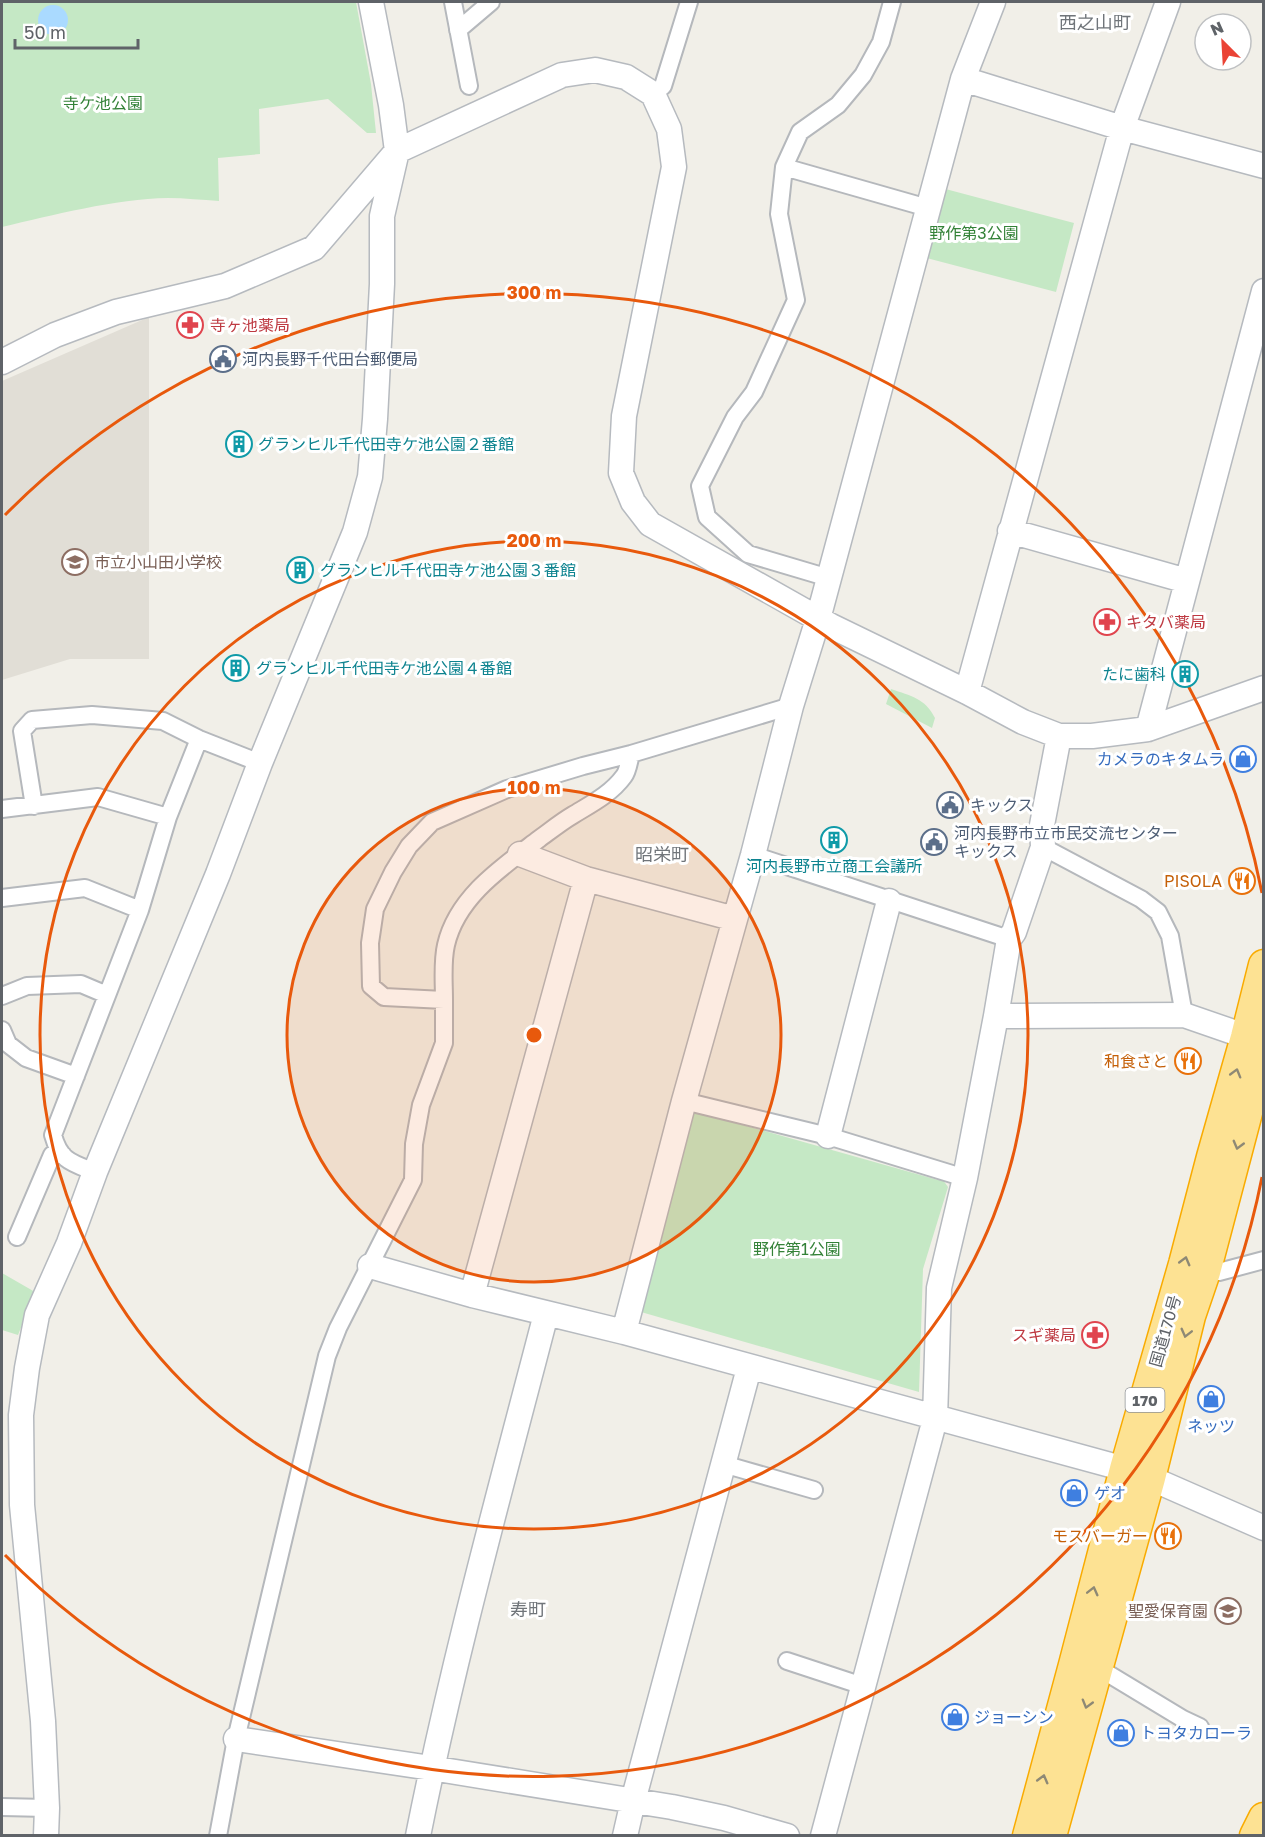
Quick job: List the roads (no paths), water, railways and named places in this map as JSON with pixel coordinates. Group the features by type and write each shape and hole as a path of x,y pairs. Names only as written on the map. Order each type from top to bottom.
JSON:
{"highway":[{"name":"国道170号","path":"1050,1833 1074,1665 1205,1272 1258,1042 1263,965"},
{"name":"国道170号","path":"1050,1833 1097,1667 1184,1264 1212,1157 1258,1042"},
{"path":"1255,1836 1263,1818"}],"street":[{"path":"46,1836 43,1721 22,1505 21,1415 37,1315 69,1244 95,1172 355,532 370,477 382,284 382,216 397,152 391,105 371,2"},
{"path":"453,2 469,86"},
{"path":"458,30 491,2"},
{"path":"653,94 663,86 689,2"},
{"path":"829,578 748,554 707,517 700,486 735,417 754,392 796,300 779,214 784,167 800,132 838,105 863,75 881,42 892,2"},
{"path":"624,1332 684,1101 753,855 791,706 819,619 963,79 993,2"},
{"path":"966,692 1122,128 1168,2"},
{"path":"2,362 55,335 116,312 225,286 314,248 397,152 562,75 596,70 626,78 653,94 669,129 674,167 624,416 621,473 633,502 650,524 819,619 1023,722 1059,736 1092,736 1149,729 1263,688"},
{"path":"963,79 1122,128 1263,166"},
{"path":"784,167 928,208"},
{"path":"1149,729 1263,291"},
{"path":"1010,531 1187,580"},
{"path":"444,1000 384,997 371,986 370,943 375,909 409,846 432,822 507,789 791,706"},
{"path":"34,806 22,731 32,720 92,715 163,721 199,739 260,763"},
{"path":"823,1836 935,1419 939,1288 965,1178 996,1016 1008,939 1014,932 1043,847 1042,825 1059,736"},
{"path":"95,1172 68,1161 56,1146 53,1135 140,910 168,817 199,739"},
{"path":"218,1836 236,1739 327,1356 338,1328 413,1180 414,1144 421,1106 444,1043 446,944 456,920 470,897 520,854 571,816 598,801 625,775 631,754"},
{"path":"2,809 98,797 168,817"},
{"path":"1043,847 1141,899 1158,912 1170,936 1184,1015"},
{"path":"520,854 586,879 735,919"},
{"path":"753,855 1008,939"},
{"path":"472,1295 586,879"},
{"path":"2,898 85,888 140,910"},
{"path":"828,1136 889,901"},
{"path":"2,996 27,986 81,984 107,996"},
{"path":"996,1016 1184,1015 1258,1042"},
{"path":"2,1030 8,1044 26,1058 76,1076"},
{"path":"684,1101 828,1136 965,1178"},
{"path":"18,1236 52,1155 63,1155"},
{"path":"1205,1272 1219,1272 1263,1260"},
{"path":"370,1266 472,1295 624,1332 1138,1474 1263,1528"},
{"path":"418,1836 431,1768 546,1314"},
{"path":"625,1836 749,1368"},
{"path":"723,1464 814,1490"},
{"path":"787,1661 863,1686"},
{"path":"1097,1667 1200,1727"},
{"path":"236,1739 672,1807 724,1818 787,1836"},
{"path":"2,1806 47,1808"}],"water":[{"path":"53,5 63,10 68,20 63,30 53,35 43,30 38,20 43,10"}],"place":[{"name":"寺ヶ池薬局","path":"190,325"},
{"name":"河内長野千代田台郵便局","path":"223,359"},
{"name":"グランヒル千代田寺ケ池公園２番館","path":"239,444"},
{"name":"市立小山田小学校","path":"75,562"},
{"name":"グランヒル千代田寺ケ池公園３番館","path":"300,570"},
{"name":"キタバ薬局","path":"1107,622"},
{"name":"グランヒル千代田寺ケ池公園４番館","path":"236,668"},
{"name":"たに歯科","path":"1185,674"},
{"name":"カメラのキタムラ","path":"1243,759"},
{"name":"キックス","path":"950,805"},
{"name":"河内長野市立商工会議所","path":"834,840"},
{"name":"河内長野市立市民交流センター キックス","path":"934,842"},
{"name":"PISOLA","path":"1242,881"},
{"name":"和食さと","path":"1188,1061"},
{"name":"スギ薬局","path":"1095,1335"},
{"name":"ネッツ","path":"1211,1399"},
{"name":"ゲオ","path":"1074,1493"},
{"name":"モスバーガー","path":"1168,1536"},
{"name":"聖愛保育園","path":"1228,1611"},
{"name":"ジョーシン","path":"955,1717"},
{"name":"トヨタカローラ","path":"1121,1733"}],"district":[{"name":"西之山町","path":"1095,22"},
{"name":"昭栄町","path":"662,854"},
{"name":"寿町","path":"528,1609"}],"park label":[{"name":"寺ケ池公園","path":"103,103"},
{"name":"野作第3公園","path":"974,233"},
{"name":"野作第1公園","path":"797,1249"}]}
